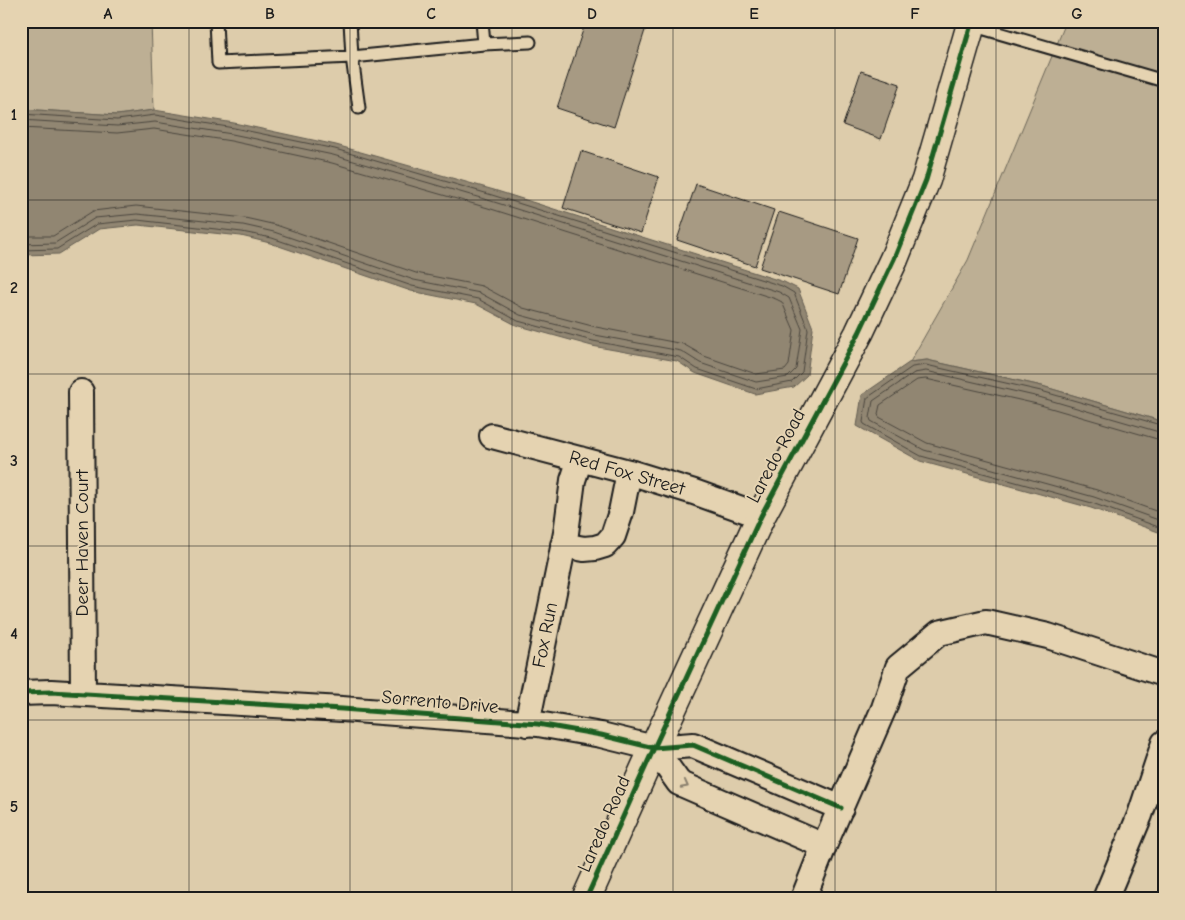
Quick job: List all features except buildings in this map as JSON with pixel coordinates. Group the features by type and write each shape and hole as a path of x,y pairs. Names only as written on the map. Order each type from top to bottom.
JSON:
{"street":[{"name":"Laredo Road","path":"586,899 761,516 859,333 894,259 926,180 971,23"},
{"name":"Deer Haven Court","path":"81,392 83,694"},
{"name":"Red Fox Street","path":"492,436 629,472 694,492 761,516"},
{"name":"Fox Run","path":"527,724 566,533 573,480 580,459"},
{"path":"563,545 584,549 605,545 613,536 621,512 629,472"},
{"path":"803,899 884,708 898,667 939,632 986,622 1048,636 1164,674"},
{"name":"Sorrento Drive","path":"21,693 52,692 342,709 538,724 600,735 654,748 693,745 841,808"},
{"path":"1105,899 1140,815 1164,743"},
{"path":"654,748 679,783 824,846"}],"lane":[{"path":"216,21 218,63 352,57 484,44 530,42"},
{"path":"350,21 358,108"},
{"path":"482,21 484,44"},
{"path":"971,23 1164,80"}],"shaded area":[{"path":"21,21 151,21 154,110 117,115 21,109"},
{"path":"1069,21 1164,21 1164,422 1042,386 927,360 910,362 968,260 1064,27"}],"water":[{"path":"21,109 117,115 154,110 234,123 336,145 494,190 784,282 798,289 813,328 807,375 794,387 755,394 695,373 677,361 592,346 516,325 476,304 411,291 270,243 241,236 138,225 99,229 59,254 21,255"},
{"path":"927,360 1042,386 1164,422 1164,534 1091,508 920,461 857,426 862,395 910,362"}],"cycle path":[{"path":"586,899 761,516 859,333 894,259 926,180 972,21"},
{"path":"21,693 51,692 342,709 538,724 601,735 654,748 693,745 841,808"}]}
